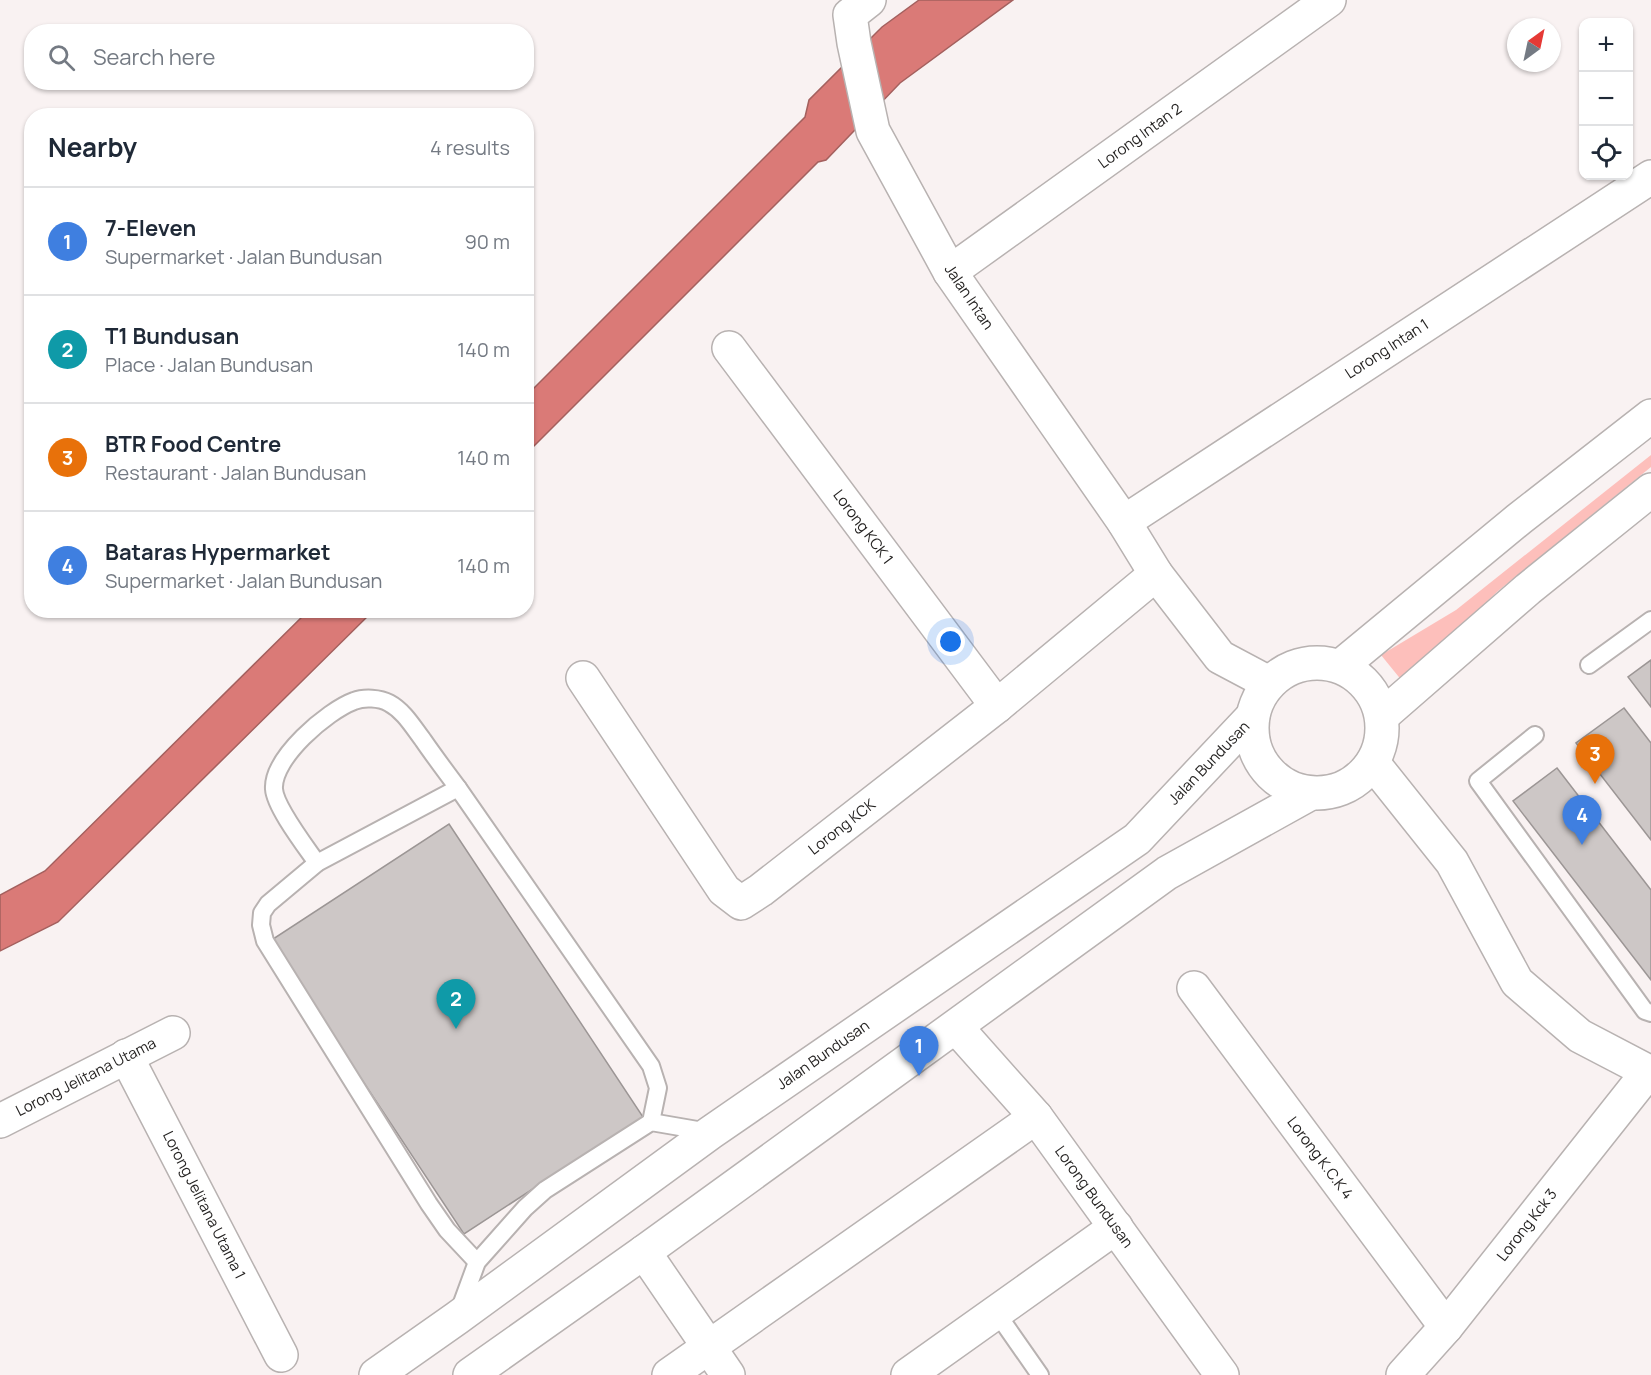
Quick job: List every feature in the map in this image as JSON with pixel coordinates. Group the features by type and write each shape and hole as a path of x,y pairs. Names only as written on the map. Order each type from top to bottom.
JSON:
{"street":[{"name":"Lorong Intan 2","path":"950,272 1329,0"},
{"name":"Jalan Intan","path":"853,14 873,131 950,272 1124,522 1156,574 1220,657 1269,683"},
{"name":"Lorong Intan 1","path":"1124,522 1651,177"},
{"name":"Lorong KCK 1","path":"729,348 997,706"},
{"path":"1341,666 1519,519 1651,416"},
{"path":"1382,716 1528,589 1651,490"},
{"name":"Lorong KCK","path":"583,678 724,890 741,903 761,890 997,706 1156,574"},
{"path":"1322,662 1341,666 1360,678 1375,695 1382,716 1383,732 1380,748 1373,763 1361,777 1346,787 1329,793 1311,793 1290,788 1272,776 1259,759 1252,738 1252,717 1258,699 1269,683 1284,671 1302,663 1322,662"},
{"name":"Jalan Bundusan","path":"376,1375 710,1133 1137,838 1252,717"},
{"path":"1373,763 1452,862 1517,982 1580,1036 1650,1073"},
{"path":"470,1375 644,1252 1167,873 1311,793"},
{"name":"Lorong K.C.K 4","path":"1194,988 1446,1328"},
{"name":"Lorong Bundusan","path":"956,1027 1036,1117 1222,1375"},
{"name":"Lorong Jelitana Utama","path":"0,1121 173,1033"},
{"name":"Lorong Jelitana Utama 1","path":"126,1056 281,1355"},
{"name":"Lorong Kck 3","path":"1403,1375 1446,1328 1650,1073"},
{"path":"669,1375 1036,1117"},
{"path":"928,1369 996,1312 1116,1227"},
{"path":"644,1252 728,1375"}],"lane":[{"path":"1589,665 1651,620"},
{"path":"318,863 282,811 274,789 279,767 294,747 316,725 337,710 355,701 371,698 388,702 402,712 458,788 651,1066 658,1088 651,1122"},
{"path":"1535,735 1478,781 1646,1011 1651,1013"},
{"path":"458,788 318,863 268,904 262,913 261,925 265,941 429,1204 447,1230 477,1262"},
{"path":"457,1318 477,1262 525,1208 545,1190 651,1122 710,1133"},
{"path":"996,1312 1040,1375"}],"shaded area":[{"path":"919,0 1013,0 900,83 826,160 818,162 534,446 534,388 805,117 809,100 882,27"},
{"path":"1651,455 1651,467 1498,591 1464,623 1407,687 1381,655 1456,610"},
{"path":"301,618 366,618 58,922 0,951 0,895 45,871"}],"building":[{"path":"1651,660 1651,707 1628,677"},
{"path":"1624,708 1651,743 1651,840 1576,743"},
{"path":"1557,768 1651,890 1651,980 1513,801"},
{"path":"449,824 643,1117 464,1234 270,941"}],"place":[{"name":"BTR Food Centre","path":"1595,784"},
{"name":"Bataras Hypermarket","path":"1582,845"},
{"name":"T1 Bundusan","path":"456,1029"},
{"name":"7-Eleven","path":"919,1076"}]}
